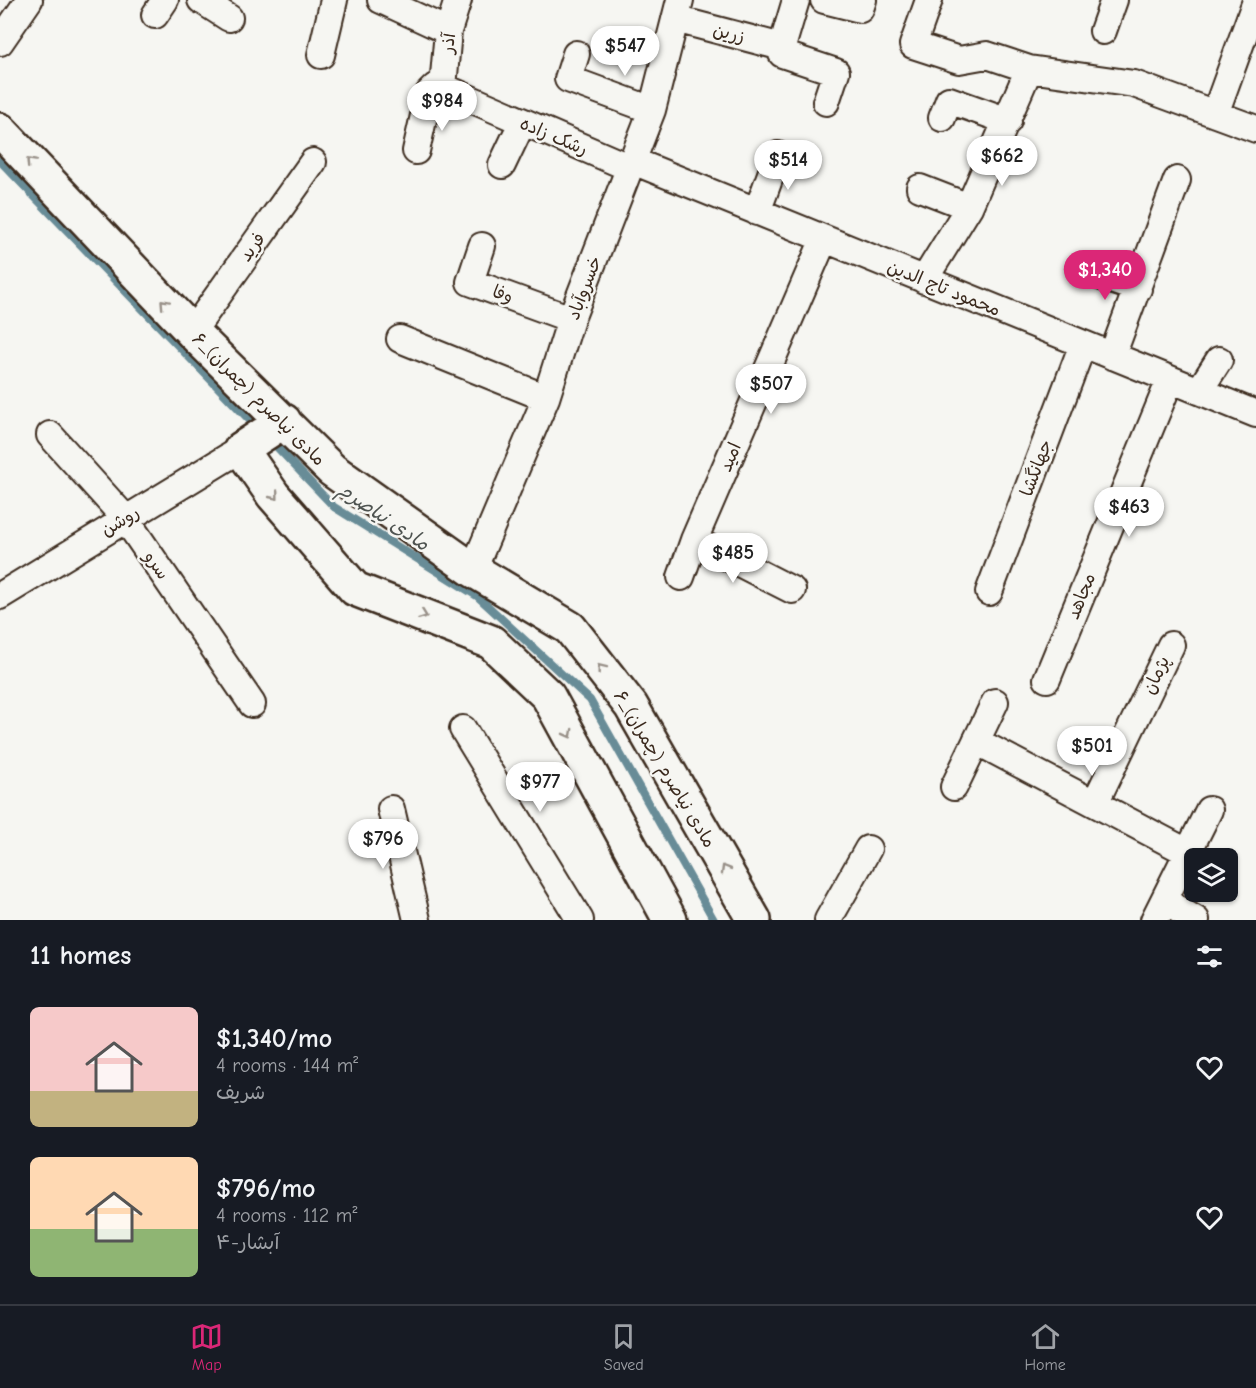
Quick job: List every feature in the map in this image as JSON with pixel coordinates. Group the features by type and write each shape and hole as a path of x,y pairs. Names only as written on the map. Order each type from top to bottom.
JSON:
{"street":[{"path":"0,42 29,0"},
{"path":"201,0 229,18"},
{"path":"321,55 334,0"},
{"path":"381,0 448,31"},
{"name":"آذر","path":"443,87 448,31 458,0"},
{"path":"782,46 795,0"},
{"path":"824,0 860,9 863,0"},
{"path":"928,0 914,45 959,60 987,55 1029,69 1134,84 1256,129"},
{"path":"1103,31 1114,0"},
{"path":"1215,114 1256,1"},
{"name":"زرین","path":"678,10 782,46 782,54 836,72 826,102"},
{"name":"خسروآباد","path":"473,570 546,398 572,319 652,110 678,10"},
{"path":"576,54 568,79 652,110"},
{"path":"924,280 969,207 1029,69"},
{"path":"416,152 429,93 435,87 443,87"},
{"name":"رشک زاده","path":"443,87 621,164 633,161"},
{"path":"942,118 949,100 1008,121"},
{"path":"502,165 522,123"},
{"name":"۶_مادی نیاصرم (چمران)","path":"0,130 192,332 332,470 473,570 570,627 631,706 754,920"},
{"path":"757,212 778,155"},
{"name":"محمود تاج الدین","path":"633,161 1256,414"},
{"name":"فرید","path":"192,332 313,162"},
{"path":"1112,356 1177,180"},
{"path":"920,188 969,207"},
{"name":"امید","path":"681,577 694,540 824,239"},
{"name":"وفا","path":"482,246 470,282 572,319"},
{"path":"1087,272 1138,289"},
{"path":"400,339 546,398"},
{"name":"جهانگشا","path":"989,592 1083,344"},
{"path":"1199,391 1219,360"},
{"name":"مجاهد","path":"1047,679 1170,380"},
{"path":"284,421 241,449 273,495 355,589 491,642 549,696 670,920"},
{"name":"سرو","path":"50,435 125,518 252,704"},
{"name":"روشن","path":"0,596 241,449"},
{"path":"694,540 792,590"},
{"name":"پژمان","path":"1095,803 1171,645"},
{"path":"954,787 995,702"},
{"path":"463,729 580,920"},
{"path":"976,741 1184,850"},
{"path":"391,809 417,920"},
{"path":"1189,848 1209,810"},
{"path":"828,920 868,849"},
{"path":"1184,858 1159,910 1196,920"}],"waterway":[{"name":"مادی نیاصرم","path":"0,161 259,430"},
{"name":"مادی نیاصرم","path":"270,440 334,507 477,596 590,700 714,920"}]}
